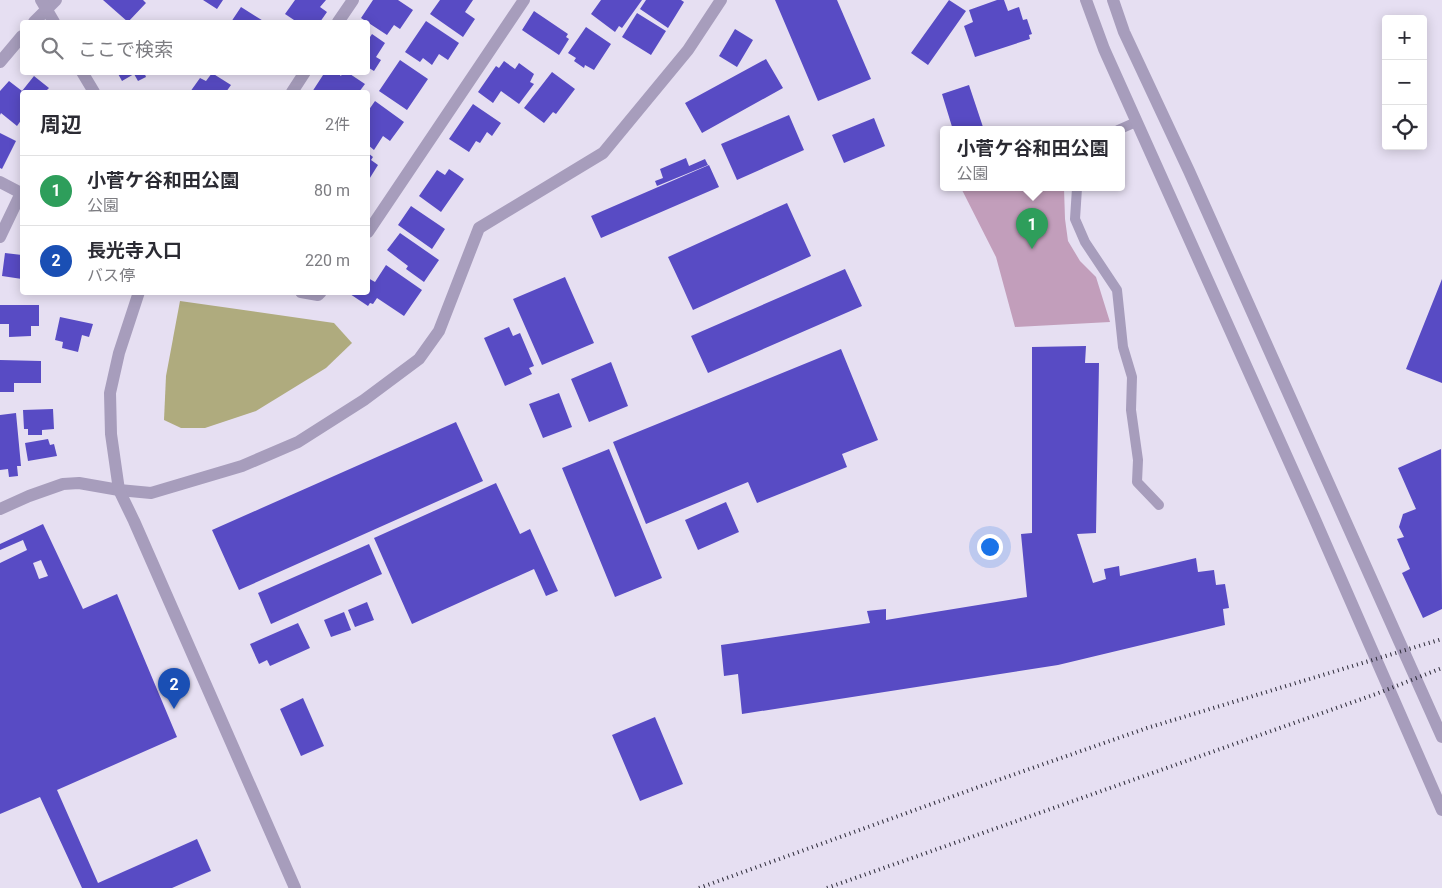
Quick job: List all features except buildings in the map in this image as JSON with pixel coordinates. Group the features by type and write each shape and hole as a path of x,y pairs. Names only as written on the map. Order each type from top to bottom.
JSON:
{"street":[{"path":"339,20 353,0"},
{"path":"370,229 524,0"},
{"path":"0,510 29,496 63,484 79,483 151,493 242,466 298,442 364,400 419,359 439,331 479,228 603,153 688,50 721,0"},
{"path":"1086,0 1104,49 1136,122 1313,515 1442,810"},
{"path":"1113,0 1124,32 1189,171 1442,737"},
{"path":"35,20 48,3"},
{"path":"48,3 53,20"},
{"path":"0,62 20,38"},
{"path":"84,75 93,90"},
{"path":"293,90 303,75"},
{"path":"0,182 20,192"},
{"path":"0,237 20,195"},
{"path":"138,295 119,353 110,393 111,434 119,490 295,888"}],"lane":[{"path":"1125,127 1136,122"},
{"path":"1077,191 1075,219 1085,242 1117,290 1123,347 1132,377 1131,410 1138,460 1137,482 1159,504"}],"shaded area":[{"path":"963,191 1064,191 1068,241 1080,261 1096,277 1110,322 1015,327 996,257"},
{"path":"180,301 334,323 352,343 326,368 256,411 205,428 181,428 164,420 166,376"}],"railway":[{"path":"699,888 1147,728 1442,639"},
{"path":"827,888 1376,694 1442,668"}],"place":[{"name":"小菅ケ谷和田公園","path":"1032,249"},
{"name":"長光寺入口","path":"174,709"}]}
